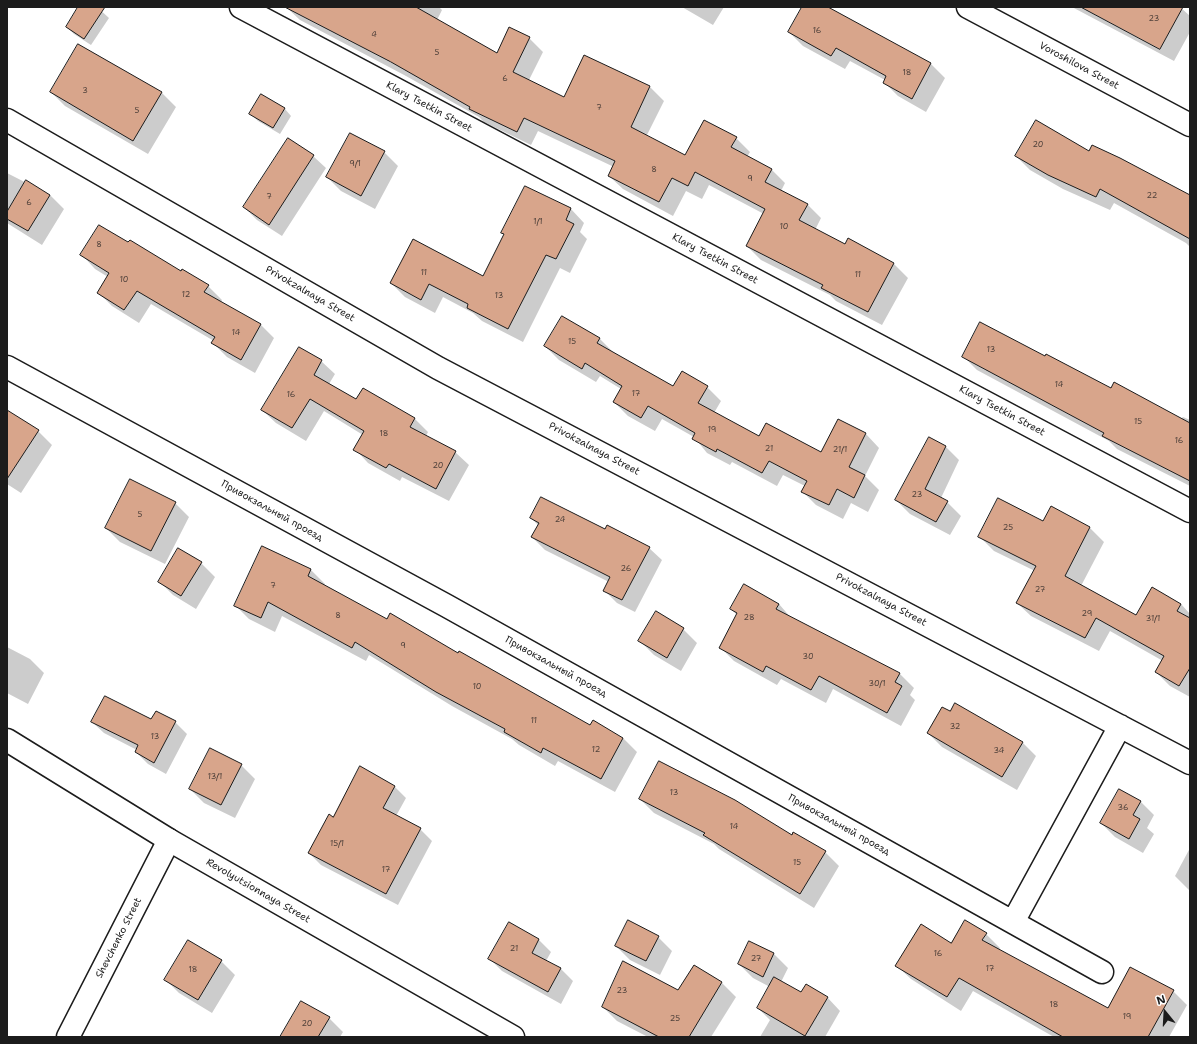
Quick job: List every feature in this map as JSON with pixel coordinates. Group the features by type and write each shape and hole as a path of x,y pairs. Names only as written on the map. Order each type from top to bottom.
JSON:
{"street":[{"name":"Klary Tsetkin Street","path":"241,7 1190,511"},
{"name":"Voroshilova Street","path":"968,7 1190,125"},
{"name":"Privokzalnaya Street","path":"7,120 438,368 1190,763"},
{"name":"Привокзальный проезд","path":"7,366 446,606 1102,972"},
{"path":"1013,922 1120,726"},
{"name":"Revolyutsionnaya Street","path":"7,740 169,840 513,1037"},
{"name":"Shevchenko Street","path":"68,1037 169,840"}],"building":[{"path":"78,7 105,7 84,39 66,27"},
{"path":"285,7 416,7 497,53 509,27 530,37 513,72 564,97 584,55 650,86 631,127 685,155 704,120 737,137 731,147 772,169 765,182 808,204 799,220 845,244 848,238 894,263 868,312 821,288 823,285 746,246 765,209 695,172 688,186 672,178 659,202 608,176 615,161 524,118 517,132 469,109 470,107 391,62"},
{"path":"802,7 828,7 931,63 912,99 883,83 886,76 836,48 831,56 788,32"},
{"path":"1081,7 1183,7 1160,49"},
{"path":"78,44 162,92 133,141 50,92"},
{"path":"261,94 285,108 273,128 249,114"},
{"path":"1036,120 1089,151 1092,145 1190,195 1190,239 1100,189 1096,197 1048,175 1015,156"},
{"path":"350,133 385,151 361,196 326,177"},
{"path":"288,138 314,155 269,225 243,207"},
{"path":"26,180 50,195 28,231 7,219 7,212"},
{"path":"525,186 571,208 566,220 574,224 556,259 546,255 508,329 467,308 468,304 429,284 421,300 390,283 413,239 483,276 504,234 501,233"},
{"path":"99,225 128,242 130,240 181,271 182,269 209,285 204,292 261,324 241,360 211,343 215,337 137,291 124,310 97,293 109,273 80,255"},
{"path":"562,316 600,338 597,343 673,386 682,371 708,386 698,403 759,436 766,423 821,452 838,419 866,433 849,467 865,475 854,498 837,489 829,505 801,492 807,481 769,461 762,473 717,449 716,452 692,439 695,433 648,406 641,418 613,402 622,386 585,363 582,369 544,346"},
{"path":"980,322 1111,388 1114,382 1190,423 1190,481 1102,436 1104,433 962,357"},
{"path":"299,347 322,360 314,375 356,399 363,388 415,418 410,427 456,451 436,489 389,464 386,468 353,450 364,431 310,399 292,428 261,410"},
{"path":"7,410 39,430 7,479"},
{"path":"929,437 946,446 925,489 948,501 936,522 895,500"},
{"path":"130,479 176,502 151,551 105,528"},
{"path":"541,497 605,529 607,525 650,547 622,600 603,591 610,577 531,537 539,523 530,518"},
{"path":"998,498 1043,521 1051,506 1090,527 1065,576 1136,615 1152,587 1181,604 1177,611 1190,618 1190,668 1179,686 1155,672 1164,656 1096,618 1085,638 1016,603 1036,566 978,537"},
{"path":"262,546 311,569 308,576 387,619 390,613 458,653 459,651 590,725 593,720 623,738 601,779 543,748 541,753 504,732 505,729 436,692 355,642 352,648 268,602 261,618 234,606"},
{"path":"178,548 202,562 181,596 158,582"},
{"path":"744,584 779,604 776,609 900,673 895,682 902,686 887,713 819,676 811,690 766,666 763,672 719,648 737,613 730,609"},
{"path":"656,611 684,628 667,658 638,641"},
{"path":"105,696 151,719 156,711 176,721 154,763 135,752 138,745 91,722"},
{"path":"955,703 1023,742 1002,777 927,733 942,707 950,711"},
{"path":"210,748 242,764 221,805 189,789"},
{"path":"659,761 735,800 792,835 793,832 826,851 800,894 703,835 705,833 639,799"},
{"path":"360,766 395,786 383,808 421,828 386,894 308,853 329,814 333,817"},
{"path":"1119,789 1141,801 1133,815 1140,819 1129,839 1100,823"},
{"path":"628,920 659,936 646,961 615,946"},
{"path":"965,920 987,933 982,940 1108,1008 1130,967 1174,990 1148,1037 1063,1037 959,978 947,997 895,966 921,924 951,943"},
{"path":"509,922 539,939 532,953 561,968 548,992 488,959"},
{"path":"188,940 222,960 198,1000 164,980"},
{"path":"749,941 774,953 763,977 738,964"},
{"path":"623,961 678,990 694,965 722,982 689,1037 659,1037 602,1007"},
{"path":"774,977 801,992 806,984 828,997 805,1036 757,1008"},
{"path":"301,1001 330,1017 318,1037 280,1037"}]}
